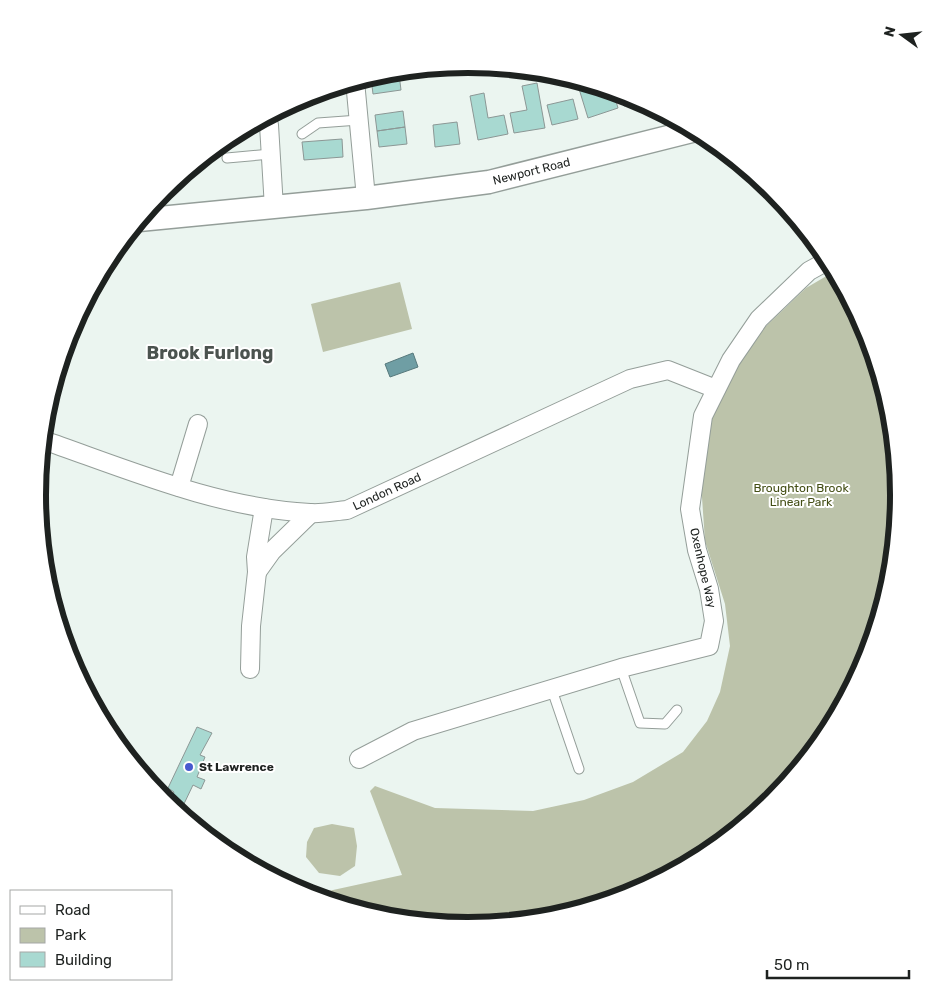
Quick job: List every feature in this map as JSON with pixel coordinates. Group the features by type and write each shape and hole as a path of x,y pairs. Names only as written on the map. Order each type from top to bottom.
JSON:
{"street":[{"path":"357,88 366,198"},
{"path":"268,123 274,208"},
{"name":"Newport Road","path":"149,219 366,198 489,182 686,133"},
{"name":"Oxenhope Way","path":"359,759 414,731 621,668 709,646 714,621 709,589 697,550 690,508 702,416 731,360 759,319 810,271 822,264"},
{"name":"London Road","path":"50,442 179,487 226,500 264,508 311,513 347,510 630,379 668,370 716,389"},
{"path":"179,487 198,424"},
{"path":"250,669 251,626 257,572 256,557 264,508"},
{"path":"257,572 272,551 311,513"}],"lane":[{"path":"302,134 318,124 359,120"},
{"path":"227,158 271,154"},
{"path":"621,668 640,723 665,724 677,710"},
{"path":"552,690 579,769"}],"green space":[{"name":"Broughton Brook Linear Park","path":"829,275 859,333 883,413 890,467 891,495 890,523 883,577 868,631 859,657 847,682 820,730 803,752 767,794 726,830 703,846 655,874 604,895 578,903 524,914 468,917 441,916 413,914 386,909 359,903 325,892 402,875 370,791 375,786 435,808 533,811 584,800 633,782 683,752 707,721 720,692 730,646 725,604 705,541 701,483 708,427 731,376 764,328 806,288"},
{"path":"400,282 412,329 323,352 311,304"},
{"path":"332,824 354,828 357,846 355,866 340,876 319,873 306,857 307,842 314,828"}],"water":[{"path":"413,353 418,367 390,377 385,364"}],"building":[{"path":"400,78 401,90 373,94 372,84"},
{"path":"537,83 545,128 514,133 510,113 527,110 522,86"},
{"path":"579,87 615,99 618,108 588,118"},
{"path":"484,93 488,118 504,115 508,134 478,140 470,96"},
{"path":"573,99 578,119 552,125 547,105"},
{"path":"403,111 405,127 377,131 375,115"},
{"path":"457,122 460,144 435,147 433,125"},
{"path":"405,127 407,144 379,147 377,131"},
{"path":"342,139 343,157 304,160 302,142"},
{"name":"St Lawrence","path":"197,727 212,733 200,755 205,757 197,777 205,780 201,789 193,785 183,806 172,796 174,792 168,788"}],"place":[{"name":"St Lawrence","path":"189,767"}],"district":[{"name":"Brook Furlong","path":"210,353"}]}
